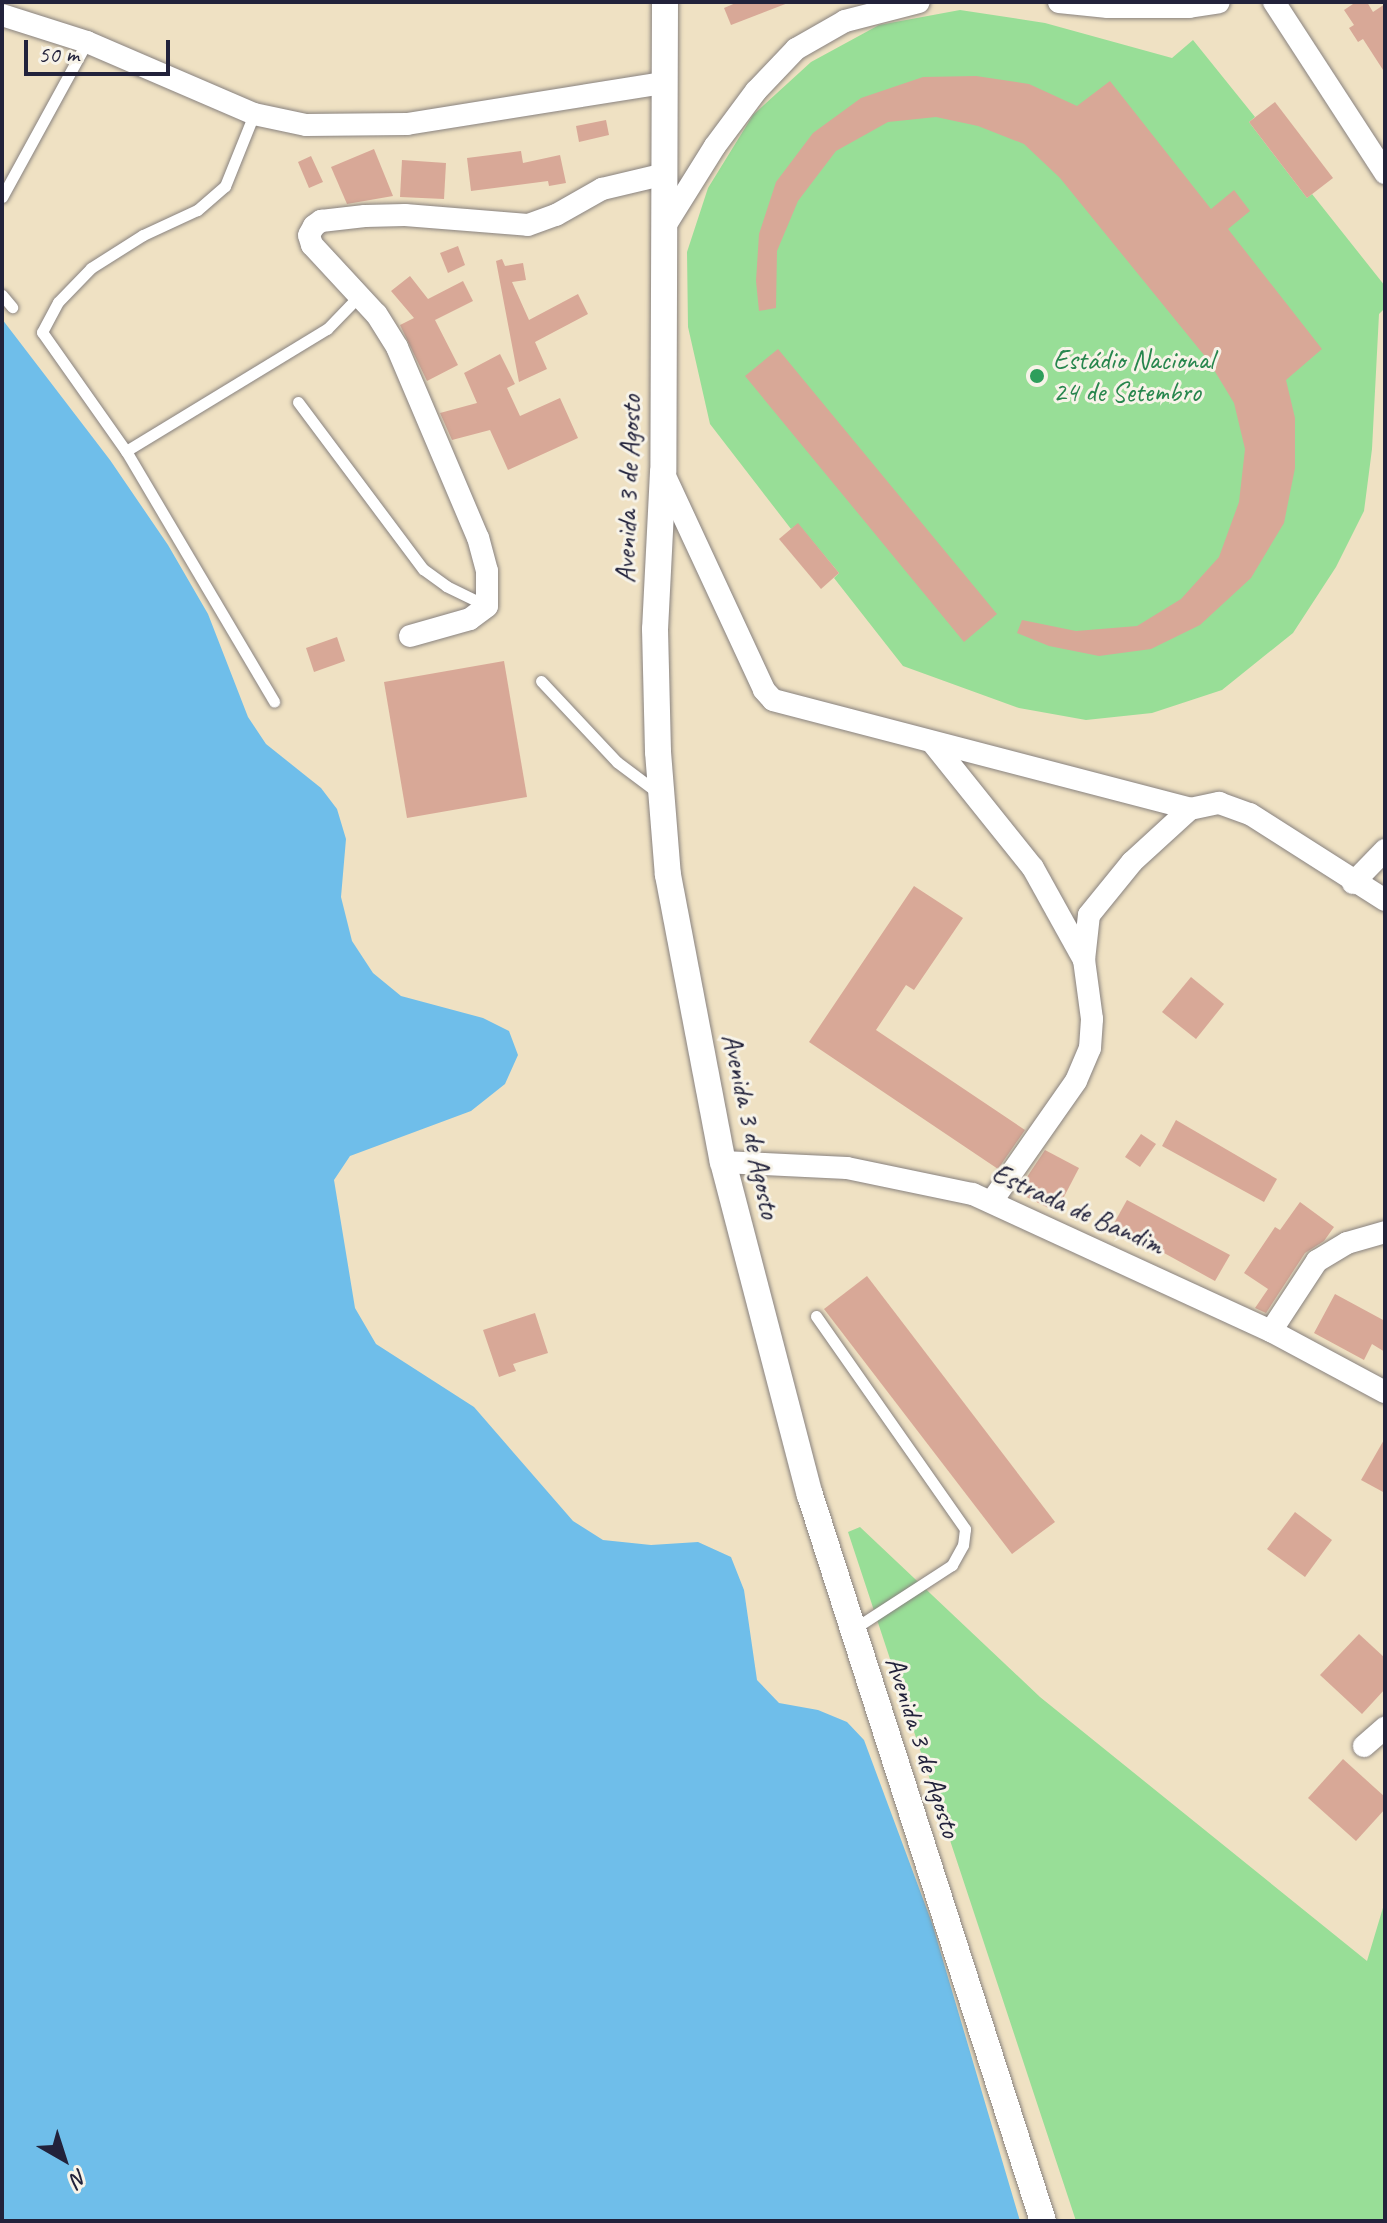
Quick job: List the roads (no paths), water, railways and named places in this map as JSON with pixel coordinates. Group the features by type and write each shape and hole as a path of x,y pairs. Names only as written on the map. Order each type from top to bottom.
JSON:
{"street":[{"name":"Avenida 3 de Agosto","path":"665,2 663,472 655,629 661,795 668,875 723,1162 810,1495 1043,2221"},
{"path":"665,226 715,146 756,91 796,49 845,21 919,2"},
{"path":"1059,2 1108,7 1189,7 1219,2"},
{"path":"1274,2 1385,173"},
{"path":"2,15 87,42 254,114 306,125 407,124 664,83"},
{"path":"410,636 470,619 487,606 487,571 478,538 397,347 376,314 312,245 309,235 321,221 405,215 528,225 556,215 602,189 665,174"},
{"path":"663,472 764,690 773,700 1190,809 1219,803 1250,814 1353,883 1385,900"},
{"path":"932,742 1033,868 1084,960"},
{"path":"992,1201 1076,1081 1090,1048 1092,1019 1084,960 1089,915 1132,862 1190,809"},
{"path":"1353,883 1385,850"},
{"name":"Estrada de Bandim","path":"723,1162 861,1170 948,1186 992,1201 1271,1331 1385,1392"},
{"path":"1271,1331 1317,1261 1347,1243 1385,1232"},
{"path":"1364,1746 1385,1728"}],"lane":[{"path":"2,197 87,42"},
{"path":"254,114 225,186 197,210 143,235 91,268 47,318 42,332 126,451 274,701"},
{"path":"2,295 12,307"},
{"path":"126,451 327,329 358,297"},
{"path":"298,402 423,569 446,586 487,606"},
{"path":"541,681 617,762 661,795"},
{"path":"816,1316 965,1529 963,1545 952,1565 851,1630"}],"water":[{"path":"2,319 110,460 168,545 208,614 248,717 266,744 321,788 337,809 346,839 341,897 352,941 373,973 401,996 483,1018 509,1031 518,1055 505,1084 471,1111 350,1156 334,1180 355,1308 376,1344 474,1407 573,1521 603,1540 651,1545 698,1542 731,1557 744,1590 757,1680 779,1703 818,1710 847,1722 864,1740 932,1923 1020,2221 2,2221"}],"place":[{"name":"Estádio Nacional 24 de Setembro","path":"1037,376"}]}
